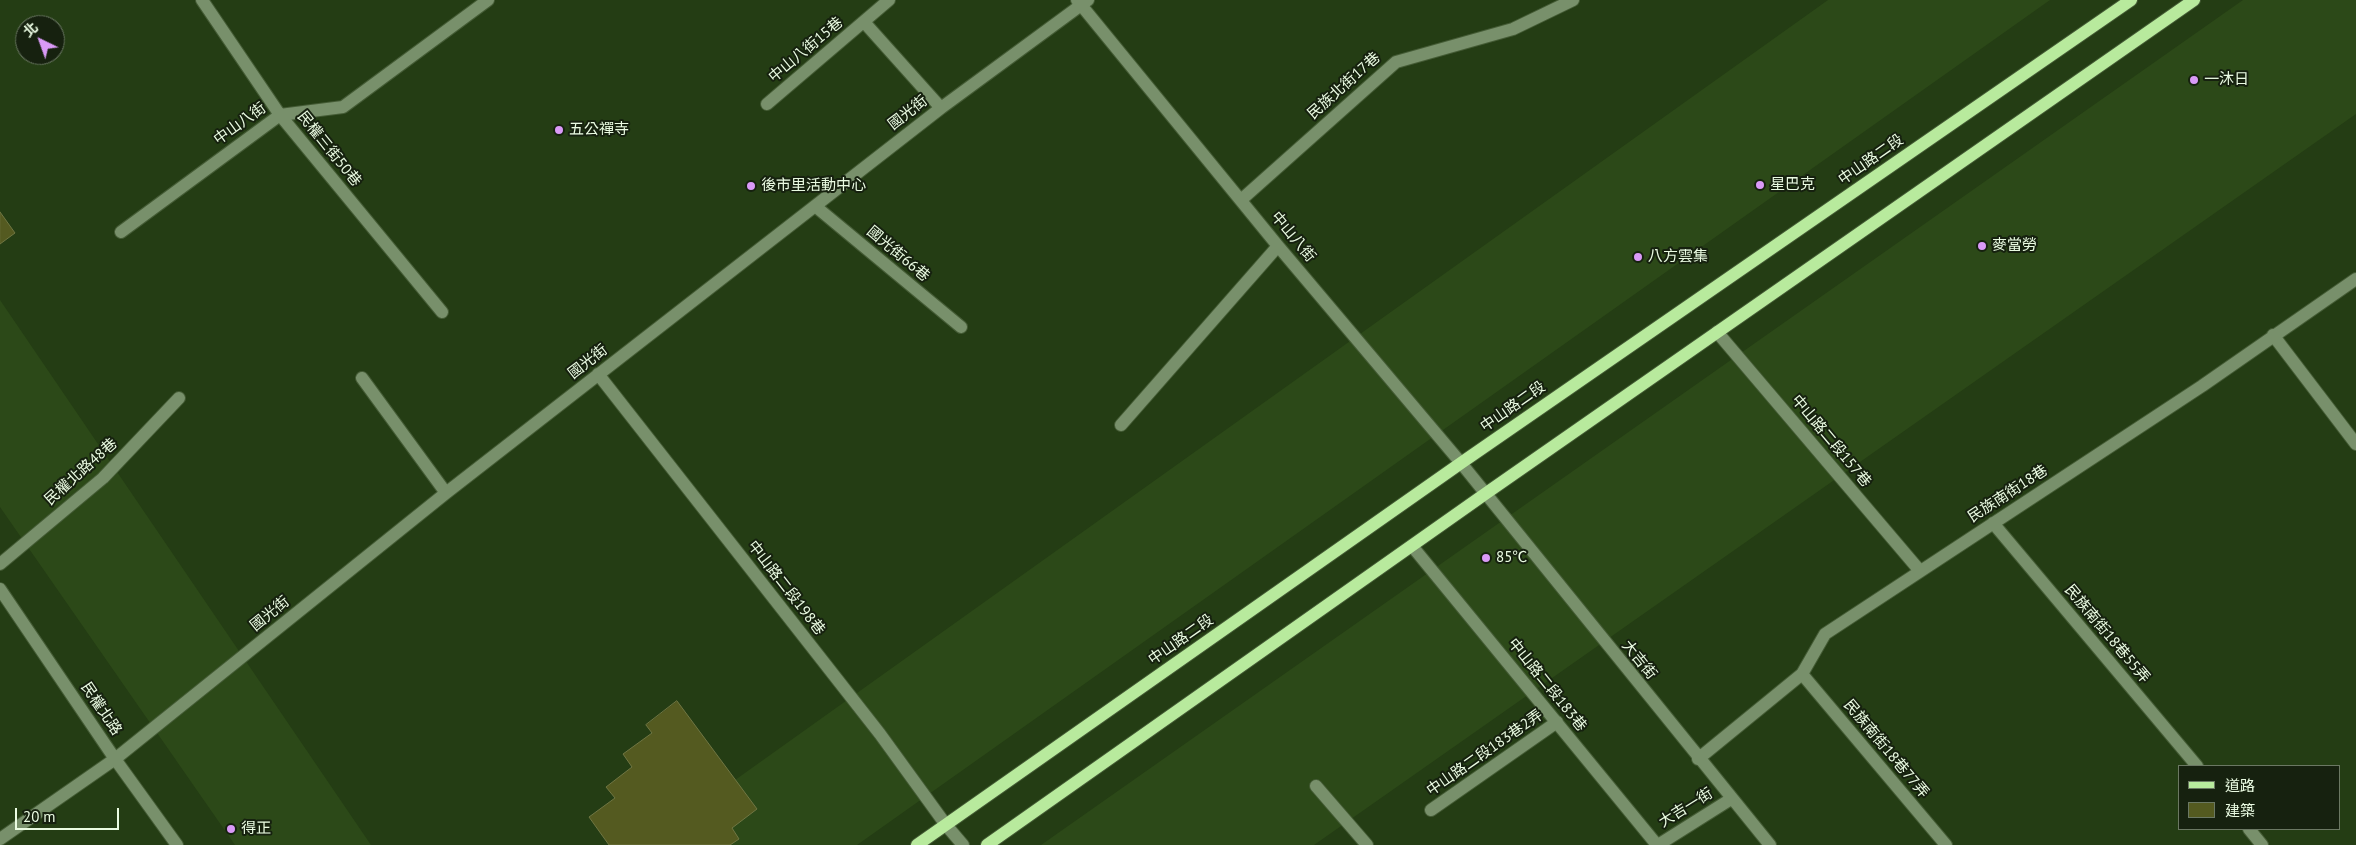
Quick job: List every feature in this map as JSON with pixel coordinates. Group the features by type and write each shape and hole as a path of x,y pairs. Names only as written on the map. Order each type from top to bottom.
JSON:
{"main road":[{"name":"中山路二段","path":"917,845 1461,463 2130,0"},
{"path":"987,845 1485,494 2194,0"}],"street":[{"name":"民權三街50巷","path":"202,0 280,115 442,312"},
{"name":"中山八街","path":"121,232 280,115 343,107 488,0"},
{"name":"中山八街15巷","path":"767,104 889,0"},
{"name":"民族北街17巷","path":"1241,200 1396,62 1513,29 1573,0"},
{"name":"中山八街","path":"1082,2 1278,246 1485,494"},
{"name":"國光街","path":"0,839 115,759 446,493 598,374 941,108 1082,2"},
{"path":"864,22 941,108"},
{"name":"國光街66巷","path":"815,206 961,327"},
{"path":"1121,426 1278,246"},
{"name":"民族南街18巷","path":"1698,759 1802,674 1826,634 2202,386 2272,335 2356,279"},
{"name":"中山路二段157巷","path":"1717,332 1920,571"},
{"path":"2272,335 2356,444"},
{"name":"中山路二段198巷","path":"598,374 880,734 946,825 963,845"},
{"path":"362,378 446,493"},
{"name":"民權北路48巷","path":"0,564 103,478 179,398"},
{"name":"大吉街","path":"1485,494 1698,759 1770,845"},
{"name":"民族南街18巷55弄","path":"1993,523 2196,765"},
{"name":"中山路二段183巷","path":"1412,546 1657,845"},
{"name":"民權北路","path":"0,589 115,759 177,845"},
{"name":"民族南街18巷77弄","path":"1802,674 1946,845"},
{"name":"中山路二段183巷2弄","path":"1431,810 1557,722"},
{"path":"1316,786 1367,845"},
{"name":"大吉一街","path":"1657,845 1732,799"},
{"path":"2250,830 2262,845"}],"shaded area":[{"path":"1828,0 2050,0 857,845 644,845"},
{"path":"2243,0 2356,0 2356,114 1314,845 1041,845"},
{"path":"0,300 371,845 235,845 0,507"}],"building":[{"path":"0,212 15,233 0,244"},
{"path":"677,701 757,809 732,828 739,839 730,845 609,845 589,817 615,798 606,787 632,767 623,754 652,733 646,725"}],"place":[{"name":"一沐日","path":"2194,80"},
{"name":"五公禪寺","path":"559,130"},
{"name":"星巴克","path":"1760,185"},
{"name":"後市里活動中心","path":"751,186"},
{"name":"麥當勞","path":"1982,246"},
{"name":"八方雲集","path":"1638,257"},
{"name":"85℃","path":"1486,558"},
{"name":"得正","path":"231,829"}]}
